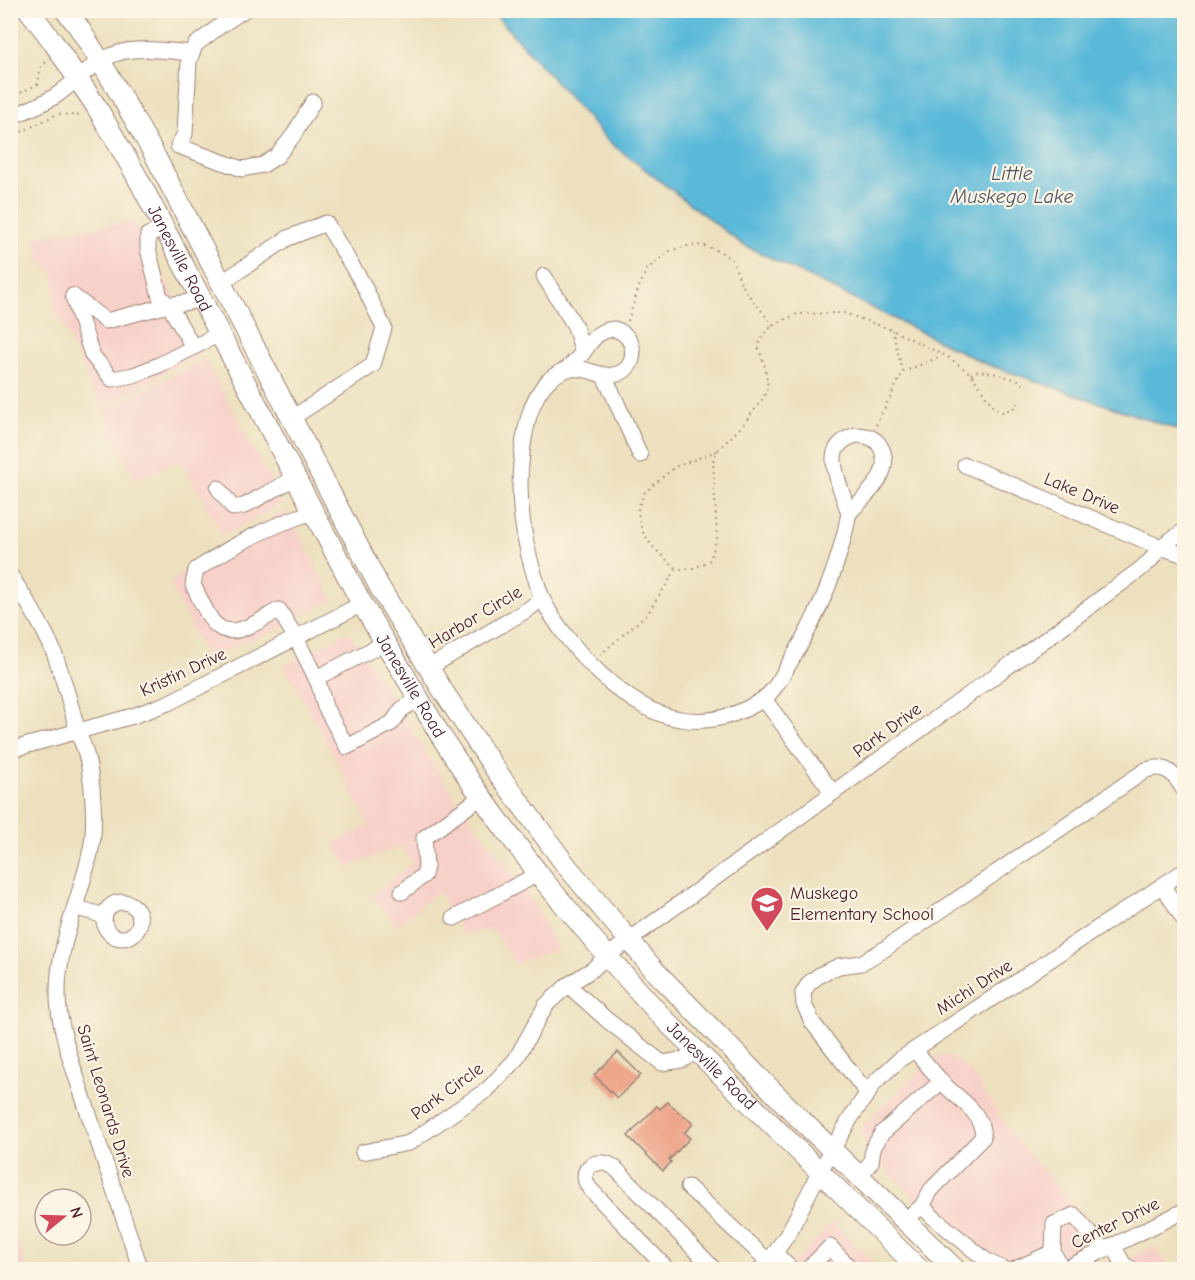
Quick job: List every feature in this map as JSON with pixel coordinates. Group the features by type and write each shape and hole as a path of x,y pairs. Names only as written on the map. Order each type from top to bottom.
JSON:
{"main road":[{"name":"Janesville Road","path":"29,10 96,106 135,172 362,604 423,707 482,797 538,874 662,1017 920,1269"},
{"name":"Janesville Road","path":"66,10 153,152 380,588 425,663 495,769 565,864 663,979 832,1151 956,1269"},
{"path":"164,229 186,216"},
{"path":"217,329 236,312"},
{"path":"270,430 292,418"},
{"path":"364,558 368,582 362,604 387,615 425,663 423,707"},
{"path":"382,637 415,668 420,671 425,663"},
{"path":"897,1246 910,1225"}],"street":[{"path":"244,10 195,45 189,61 185,134 178,146 242,169 263,165 277,156 293,136 313,102"},
{"path":"10,117 57,95 99,61 122,52 147,50 192,52"},
{"path":"221,283 288,238 326,224 363,284 384,328 373,365 292,418"},
{"path":"164,229 148,235 148,249 160,297 169,305 193,347"},
{"path":"544,276 575,326 583,353"},
{"path":"201,300 169,305 106,321 73,296 92,356 112,379 134,375 193,347 217,329"},
{"name":"Harbor Circle","path":"624,333 614,328 593,337 583,353 567,369 548,381 542,389 532,408 526,428 519,490 524,537 542,599 561,630 607,680 656,713 678,719 699,721 718,719 737,713 764,699 777,683 806,636 824,599 845,536 849,513 834,457 839,445 849,437 856,435 870,437"},
{"path":"567,369 581,369 611,376 620,374 632,362 633,354 627,335 624,333"},
{"path":"603,375 640,455"},
{"path":"849,513 874,485 885,468 884,454 870,437"},
{"name":"Lake Drive","path":"965,465 1160,547 1185,555"},
{"path":"218,488 232,508 244,506 295,478"},
{"path":"313,512 285,520 196,570 193,585 214,624 228,631 243,630 279,610 316,678 325,707 347,747 392,723 402,710 423,707"},
{"name":"Park Drive","path":"607,956 1138,571 1150,561 1160,547 1185,531"},
{"name":"Saint Leonards Drive","path":"10,575 33,611 52,648 89,765 93,821 91,849 62,952 57,997 63,1033 73,1067 141,1269"},
{"name":"Harbor Circle","path":"425,663 527,610 542,599"},
{"name":"Kristin Drive","path":"10,750 133,716 168,703 362,604"},
{"path":"316,678 382,637"},
{"path":"764,699 833,793"},
{"path":"868,1094 812,1022 804,1004 803,993 809,983 821,974 839,966 861,963 883,950 1146,770 1156,766 1165,768 1185,790"},
{"path":"402,892 424,875 426,867 424,838 482,797"},
{"name":"Michi Drive","path":"767,1261 789,1232 820,1171 850,1119 875,1082 899,1060 1185,871"},
{"path":"454,918 538,874"},
{"path":"1163,886 1185,920"},
{"path":"75,907 104,916"},
{"name":"Park Circle","path":"363,1152 409,1143 488,1089 516,1059 546,1005 568,985 593,969 607,956"},
{"path":"568,985 607,1020 662,1063 682,1060 696,1051"},
{"path":"910,1225 931,1190 983,1137 983,1127 970,1107 948,1088 914,1050"},
{"path":"859,1177 871,1162 873,1148 882,1133 942,1081"},
{"path":"668,1269 590,1189 584,1177 587,1168 603,1163 615,1168 715,1269"},
{"path":"688,1187 767,1261 792,1269"},
{"path":"922,1206 987,1261 1005,1269"},
{"name":"Center Drive","path":"1063,1269 1185,1211"},
{"path":"1063,1269 1053,1252 1054,1224 1074,1215 1124,1265 1134,1269"},
{"path":"807,1269 830,1247 852,1269"},
{"path":"1013,1269 1053,1252"}],"path":[{"path":"10,98 38,84 41,66 48,61"},
{"path":"10,136 19,134 57,114 83,116"},
{"path":"624,333 647,269 670,251 686,246 703,245 721,252 733,261 747,293 773,325"},
{"path":"717,451 675,467 645,492 639,508 639,520 651,545 680,569 695,568 710,560 717,538 712,461 717,451 743,425 764,397 768,387 759,348 760,340 773,325 797,314 844,313 892,330 943,355 970,374 994,408 1003,412 1015,406 1020,400"},
{"path":"892,330 903,372"},
{"path":"870,437 903,372 943,355"},
{"path":"970,374 978,371 993,374 1018,380 1026,387"},
{"path":"590,664 648,613 677,568"}],"shaded area":[{"path":"134,221 154,255 202,352 101,408 55,309 54,273 39,261 35,237"},
{"path":"205,358 283,504 222,536 180,459 135,481 102,412"},
{"path":"287,510 333,600 280,629 206,658 170,584 201,557"},
{"path":"349,632 456,799 532,901 558,949 515,964 492,929 462,935 438,891 398,926 371,896 412,863 400,846 348,868 333,843 369,826 284,665"},
{"path":"948,1055 973,1074 1015,1139 1104,1239 1039,1269 986,1269 867,1151 860,1128 935,1056"},
{"path":"832,1222 880,1269 787,1270"},
{"path":"11,1224 27,1269 11,1269"},
{"path":"1154,1246 1170,1269 1105,1270"}],"water":[{"name":"Little Muskego Lake","path":"492,11 1184,11 1184,432 986,364 742,244 608,141"}],"building":[{"path":"618,1052 641,1075 617,1098 594,1075"},
{"path":"668,1102 693,1124 684,1133 690,1138 669,1160 671,1162 663,1171 628,1136 657,1106 660,1109"}],"place":[{"name":"Muskego Elementary School","path":"767,932"}]}
